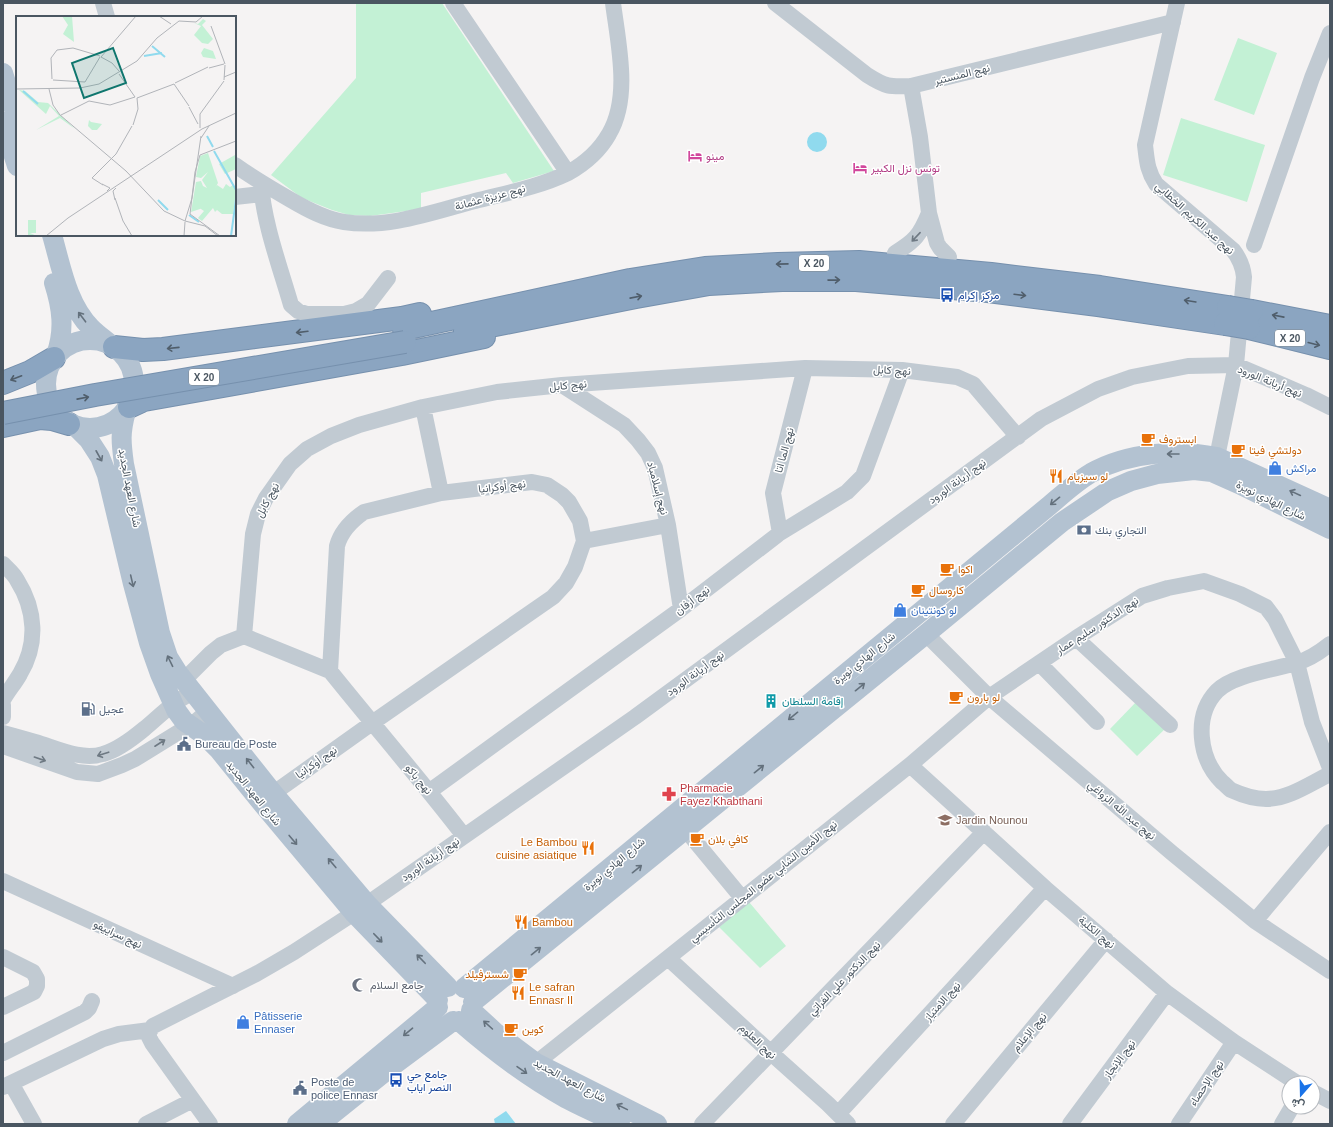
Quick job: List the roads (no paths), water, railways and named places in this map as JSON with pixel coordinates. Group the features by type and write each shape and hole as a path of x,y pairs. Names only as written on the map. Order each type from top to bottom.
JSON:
{"highway":[{"path":"630,280 749,251 807,248 949,257 1100,287"},
{"name":"X 20","path":"603,294 630,280 705,268 859,262 991,274 1100,287 1250,319 1330,326"},
{"name":"X 20","path":"3,413 404,336 603,294 709,284 782,280 856,280 988,291 1098,305 1227,315"},
{"path":"112,345 143,350 188,346 402,318 508,295 603,294"},
{"path":"128,409 144,400 402,354 519,330 603,294"},
{"name":"X 20","path":"1250,319 1330,348"},
{"name":"X 20","path":"3,398 106,379 404,336"},
{"path":"3,383 30,372 55,357"},
{"path":"3,426 40,418 52,419 72,425"}],"main road":[{"path":"3,73 16,116"},
{"path":"3,122 16,163"},
{"path":"39,236 60,302 62,319 62,335 55,357 47,372 46,387 49,402 57,414 72,425 89,429 103,427 116,421 128,409 134,394 135,380 132,367 124,355 91,328 78,312 70,295 52,236"},
{"path":"55,357 68,346 81,341 96,340 112,345"},
{"name":"شارع العهد الجديد","path":"128,409 122,427 121,442 124,464 147,576 164,646 173,665 188,687 208,711 267,798"},
{"name":"شارع العهد الجديد","path":"72,425 89,440 100,457 107,474 133,584 154,659 173,704 180,716 204,735 267,798 360,908 455,1004 486,1044 527,1074 568,1099 620,1124"},
{"name":"شارع الهادي نويرة","path":"320,1124 391,1067 455,1004 1077,483 1091,473 1108,465 1133,458 1156,454 1199,454 1239,484 1330,529"},
{"name":"شارع الهادي نويرة","path":"297,1124 685,829 1062,522 1108,491 1156,474 1194,470 1215,465 1330,509"},
{"name":"شارع العهد الجديد","path":"455,1004 536,1063 657,1124"}],"street":[{"path":"103,3 108,16"},
{"path":"453,3 568,173"},
{"name":"نهج عزيزة عثمانة","path":"236,166 261,189 317,214 344,222 372,224 399,221 524,189 568,173 584,164 595,153 609,134 617,116 621,96 621,70 614,3"},
{"name":"نهج المنستير","path":"775,3 867,75 880,83 891,87 911,86 1173,22"},
{"name":"نهج عبد الكريم الخطابي","path":"1177,3 1146,145 1147,166 1150,175 1156,184 1233,250 1243,267 1244,278 1236,365 1215,465"},
{"path":"1254,245 1312,78 1330,33"},
{"path":"911,86 920,137 929,213 937,243 949,257"},
{"path":"236,197 261,189 270,231 291,304 298,311 307,314 344,314 356,311 368,304 388,278"},
{"path":"895,253 914,240 922,230 929,213"},
{"name":"نهج أريانة الورود","path":"150,1030 153,1026 233,986 294,952 360,908 635,717 1042,419 1098,388 1125,380 1188,366 1236,365 1330,407"},
{"name":"نهج كابل","path":"244,636 253,534 258,514 266,498 290,464 307,449 330,436 358,425 423,407 497,392 562,385 805,368 902,370 957,377 970,382 1018,436"},
{"name":"نهج الما اتا","path":"780,533 773,493 805,368"},
{"name":"نهج أرفان","path":"430,791 681,610 780,533 847,492 863,476 902,370"},
{"name":"نهج إسلامباد","path":"562,385 624,425 648,453 655,468 668,525 681,610"},
{"path":"423,407 441,493"},
{"name":"نهج أوكرانيا","path":"267,798 553,597 566,583 575,567 584,540 580,520 569,502 562,495 547,485 532,482 441,493 364,512 353,519 342,533 337,546 330,672"},
{"path":"584,540 668,525"},
{"path":"3,564 17,580 29,604 34,626 31,648 26,663 3,700"},
{"name":"نهج الدكتور سليم عمار","path":"989,697 1076,638 1142,596 1168,588 1204,581 1240,594 1266,608 1275,618 1297,663 1312,722 1330,768"},
{"name":"نهج عبد الله الزواغي","path":"926,634 989,697 1178,858 1255,922 1330,971"},
{"path":"3,734 27,739 69,753 92,756 103,754 125,743 149,726 173,704 182,698 211,653 221,645 244,636 330,672 372,723"},
{"path":"1076,638 1170,725"},
{"path":"1330,644 1317,654 1297,663 1235,680 1217,691 1206,706 1202,723 1202,743 1208,761 1216,776 1230,789 1248,797 1267,799 1286,796 1330,774"},
{"path":"1039,664 1097,722"},
{"name":"نهج الأمين الشابي عضو المجلس التأسيسي","path":"536,1063 910,765 989,697"},
{"path":"3,705 3,717"},
{"path":"3,746 77,772 98,774 135,759 200,719 208,711"},
{"name":"نهج باكو","path":"372,723 430,791 464,836"},
{"name":"نهج الكلية","path":"910,765 1045,888 1168,993 1234,1042 1285,1075"},
{"path":"685,829 742,898"},
{"name":"نهج الدكتور علي الفراتي","path":"702,1124 984,832"},
{"path":"1255,922 1330,832"},
{"name":"نهج سراييفو","path":"3,881 233,986"},
{"name":"نهج الامتياز","path":"843,1119 1045,888"},
{"name":"نهج الإعلام","path":"953,1124 1106,940"},
{"path":"3,957 33,972 37,979 37,986 34,992 3,1008"},
{"name":"نهج العلوم","path":"668,958 843,1119"},
{"name":"نهج الإنجاز","path":"1070,1124 1168,993"},
{"path":"3,1052 85,1012 89,1008 92,1001"},
{"path":"34,1124 7,1085 104,1039 120,1034 150,1030 149,1037 152,1043 210,1124"},
{"name":"نهج الإحصاء","path":"1179,1124 1234,1042"},
{"path":"1321,1096 1330,1101"},
{"path":"146,1124 194,1100"},
{"path":"1282,1124 1287,1115"}],"water":[{"path":"817,132 824,135 827,142 824,149 817,152 810,149 807,142 810,135"},
{"path":"506,1111 516,1124 495,1124 494,1119"}],"place":[{"name":"مينو","path":"695,156"},
{"name":"تونس نزل الكبير","path":"860,168"},
{"name":"مركز إكرام","path":"947,295"},
{"name":"ابستروف","path":"1148,439"},
{"name":"دولتشي فيتا","path":"1238,450"},
{"name":"مراكش","path":"1275,468"},
{"name":"لو سيزيام","path":"1056,476"},
{"name":"التجاري بنك","path":"1084,530"},
{"name":"اكوا","path":"947,569"},
{"name":"كاروسال","path":"918,590"},
{"name":"لو كونتينان","path":"900,610"},
{"name":"لو بارون","path":"956,697"},
{"name":"إقامة السلطان","path":"771,701"},
{"name":"عجيل","path":"88,709"},
{"name":"Bureau de Poste","path":"184,744"},
{"name":"Pharmacie Fayez Khabthani","path":"669,794"},
{"name":"Jardin Nounou","path":"945,820"},
{"name":"كافي بلان","path":"697,839"},
{"name":"Le Bambou cuisine asiatique","path":"588,848"},
{"name":"Bambou","path":"521,922"},
{"name":"شسترفيلد","path":"520,974"},
{"name":"جامع السلام","path":"359,985"},
{"name":"Le safran Ennasr II","path":"518,993"},
{"name":"Pâtisserie Ennaser","path":"243,1022"},
{"name":"كوين","path":"511,1029"},
{"name":"جامع حي النصر اياب","path":"396,1080"},
{"name":"Poste de police Ennasr","path":"300,1088"}]}
